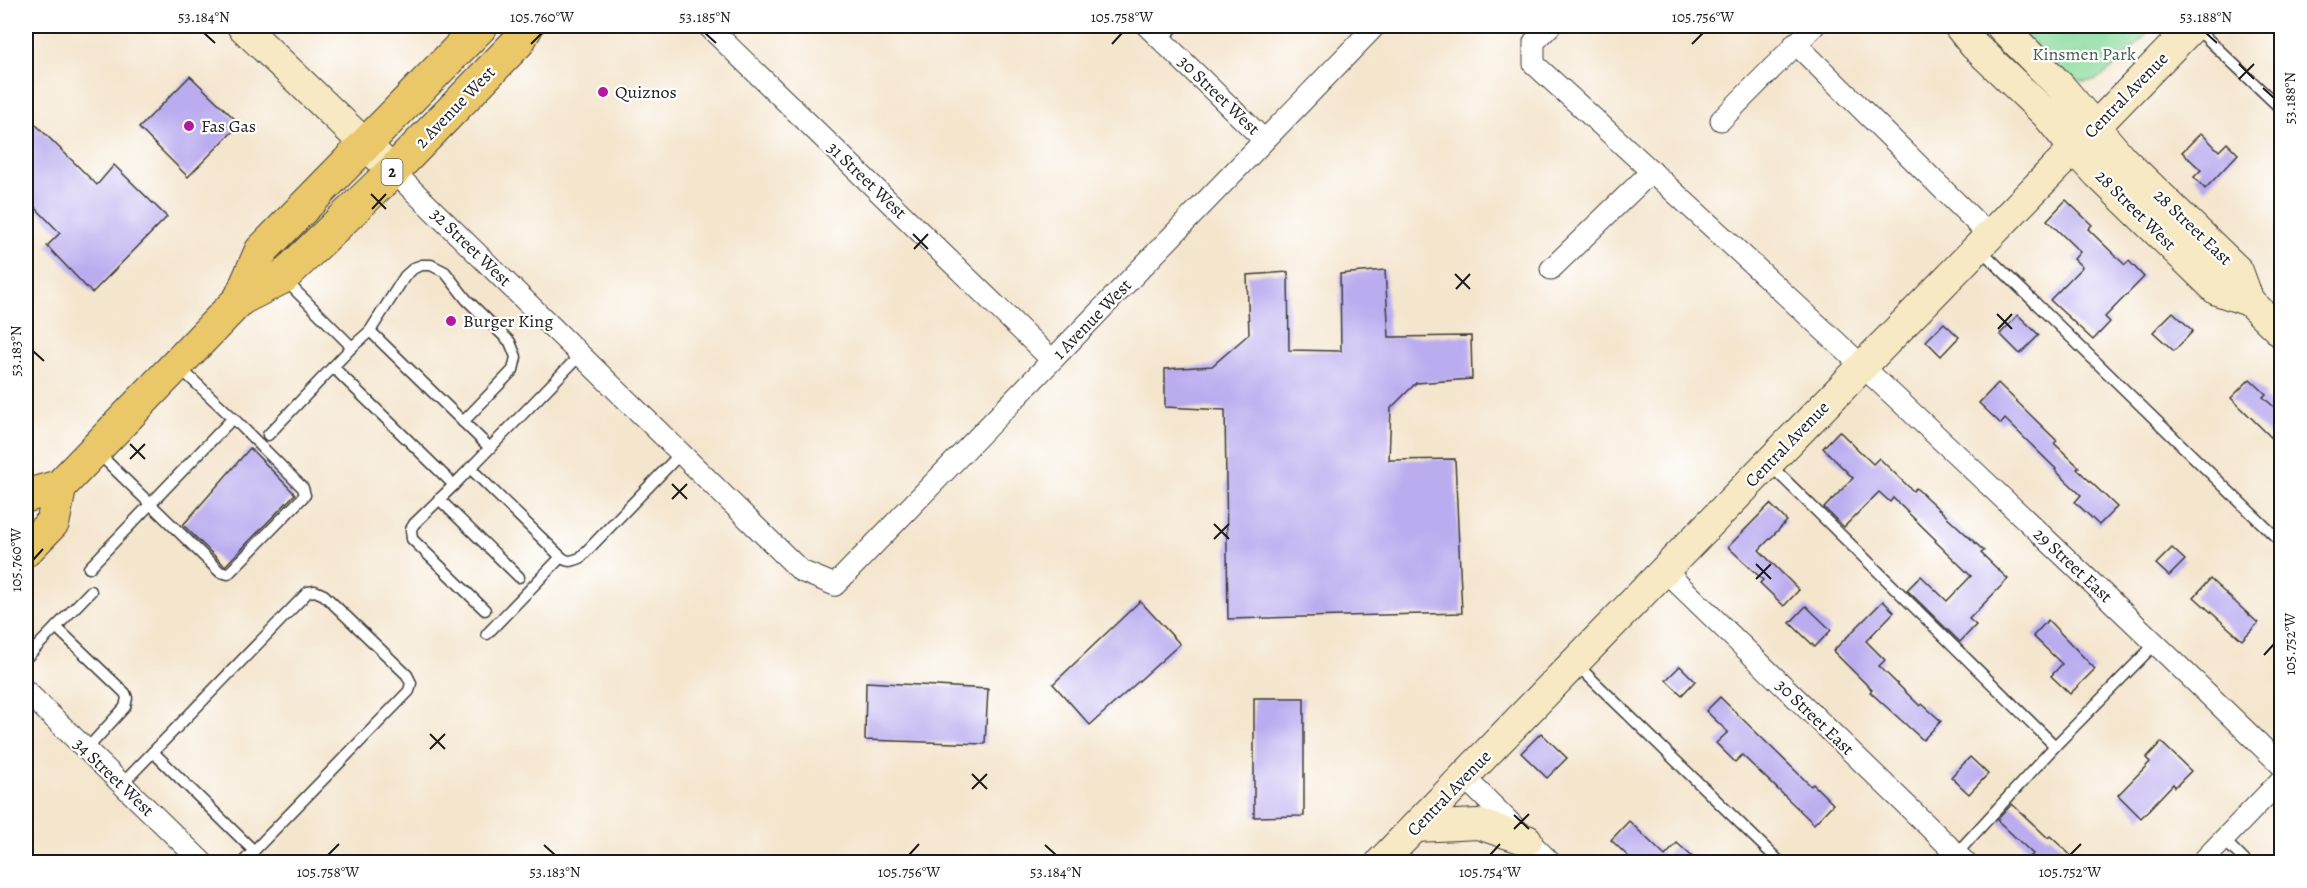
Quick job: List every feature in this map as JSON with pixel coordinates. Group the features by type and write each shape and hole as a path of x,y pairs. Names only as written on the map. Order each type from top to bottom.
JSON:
{"highway":[{"name":"2 Avenue West","path":"60,486 240,299 283,278 393,171 518,42 528,26"},
{"name":"2 Avenue West","path":"240,299 261,251 473,28"},
{"path":"26,495 60,486 53,522 26,550"}],"street":[{"name":"32 Street West","path":"242,26 366,143 801,571"},
{"name":"31 Street West","path":"708,26 1052,360"},
{"name":"1 Avenue West","path":"801,571 835,585 1375,26"},
{"name":"29 Street East","path":"1550,26 1534,42 1534,64 1862,367 2156,643 2282,766"},
{"path":"1721,120 1814,26"},
{"name":"28 Street West","path":"1959,26 1974,45 2046,114 2074,148 2217,290 2249,301"},
{"path":"2001,26 2060,86 2095,127"},
{"name":"Central Avenue","path":"1381,862 2193,26"},
{"name":"30 Street West","path":"1161,30 1264,140"},
{"path":"1795,43 1984,241"},
{"name":"28 Street East","path":"2095,127 2123,160 2238,271 2249,301 2282,333"},
{"path":"1551,269 1652,171"},
{"name":"30 Street East","path":"1664,570 1961,859"},
{"name":"34 Street West","path":"26,691 202,862"},
{"path":"1464,777 1550,862"},
{"path":"2202,862 2282,779"},
{"path":"1416,827 1478,824 1527,840"}],"lane":[{"path":"2193,26 2282,110"},
{"path":"1984,241 2282,543"},
{"path":"268,435 370,331 405,276 414,268 431,265 445,272 466,299 510,342 516,357 513,370 464,422"},
{"path":"283,278 352,347"},
{"path":"370,331 490,448"},
{"path":"486,610 412,539 411,529 581,354"},
{"path":"95,450 224,574 232,572 285,517 305,495 303,488 177,364"},
{"path":"333,367 454,485"},
{"path":"89,568 233,418"},
{"path":"470,468 561,557 566,561 572,561 580,558 681,453"},
{"path":"1768,464 2055,746"},
{"path":"440,499 519,577"},
{"path":"486,634 561,557"},
{"path":"26,658 91,591"},
{"path":"122,784 308,592 315,591 324,595 406,675 411,683 409,691 243,862"},
{"path":"56,627 125,693 127,698 125,707 86,750"},
{"path":"1961,859 2055,746 2156,643"},
{"path":"1575,663 1780,862"},
{"path":"153,752 254,851"},
{"path":"2224,840 2246,862"}],"green space":[{"name":"Kinsmen Park","path":"2014,26 2154,26 2110,70 2091,81 2082,82 2066,75"}],"building":[{"name":"Fas Gas","path":"190,76 240,124 188,177 139,128"},
{"path":"26,115 97,185 114,165 167,217 92,293 47,246 60,233 26,198"},
{"path":"2201,133 2219,151 2227,143 2238,154 2205,189 2194,177 2201,170 2182,152"},
{"path":"2066,200 2092,225 2088,229 2125,265 2129,261 2144,277 2105,317 2110,322 2093,340 2050,300 2082,267 2074,259 2080,252 2047,220"},
{"path":"1385,270 1389,337 1471,336 1472,379 1416,383 1391,408 1389,460 1455,459 1462,613 1228,619 1225,410 1165,407 1165,369 1212,366 1249,334 1247,275 1288,272 1289,350 1341,351 1340,274"},
{"path":"2173,312 2193,331 2174,351 2153,332"},
{"path":"2018,315 2039,335 2020,354 2000,334"},
{"path":"1944,323 1959,337 1941,356 1926,341"},
{"path":"2250,379 2266,394 2263,397 2282,414 2282,448 2231,398"},
{"path":"1998,383 2057,441 2054,443 2079,467 2077,469 2117,507 2099,525 2075,502 2081,495 2056,469 2005,419 2001,424 1979,403"},
{"path":"1839,431 1873,464 1879,458 1913,491 1916,488 1984,551 1981,553 2008,579 1969,619 1976,625 1960,642 1907,590 1921,576 1947,601 1971,576 1936,540 1893,498 1890,502 1879,492 1844,527 1824,508 1853,478 1823,448"},
{"path":"250,448 295,494 225,566 183,525"},
{"path":"1770,504 1787,521 1759,550 1799,590 1784,606 1760,583 1763,580 1728,547"},
{"path":"2172,548 2185,560 2169,576 2156,564"},
{"path":"2210,579 2258,623 2242,640 2194,597"},
{"path":"1140,601 1180,644 1090,725 1053,684"},
{"path":"1883,601 1894,612 1866,641 1885,660 1879,666 1920,706 1922,704 1941,721 1923,740 1870,692 1872,690 1833,651"},
{"path":"1806,606 1831,630 1815,647 1790,623"},
{"path":"2048,620 2095,669 2070,694 2051,676 2062,664 2033,636"},
{"path":"1680,666 1695,681 1682,695 1666,680"},
{"path":"866,682 988,689 985,744 865,740"},
{"path":"1720,697 1811,786 1813,784 1833,804 1814,824 1742,755 1735,762 1716,743 1728,732 1706,711"},
{"path":"1254,698 1304,698 1304,816 1254,817"},
{"path":"1541,733 1567,758 1547,778 1521,753"},
{"path":"2161,742 2191,771 2175,787 2173,784 2141,818 2118,795 2150,762 2146,758"},
{"path":"1970,757 1988,774 1969,794 1951,777"},
{"path":"2012,804 2078,862 2025,862 2033,854 1997,820"},
{"path":"1629,821 1665,856 1677,843 1698,862 1634,862 1611,840"}],"place":[{"name":"Quiznos","path":"603,92"},
{"name":"Fas Gas","path":"189,126"},
{"name":"Burger King","path":"451,321"}]}
